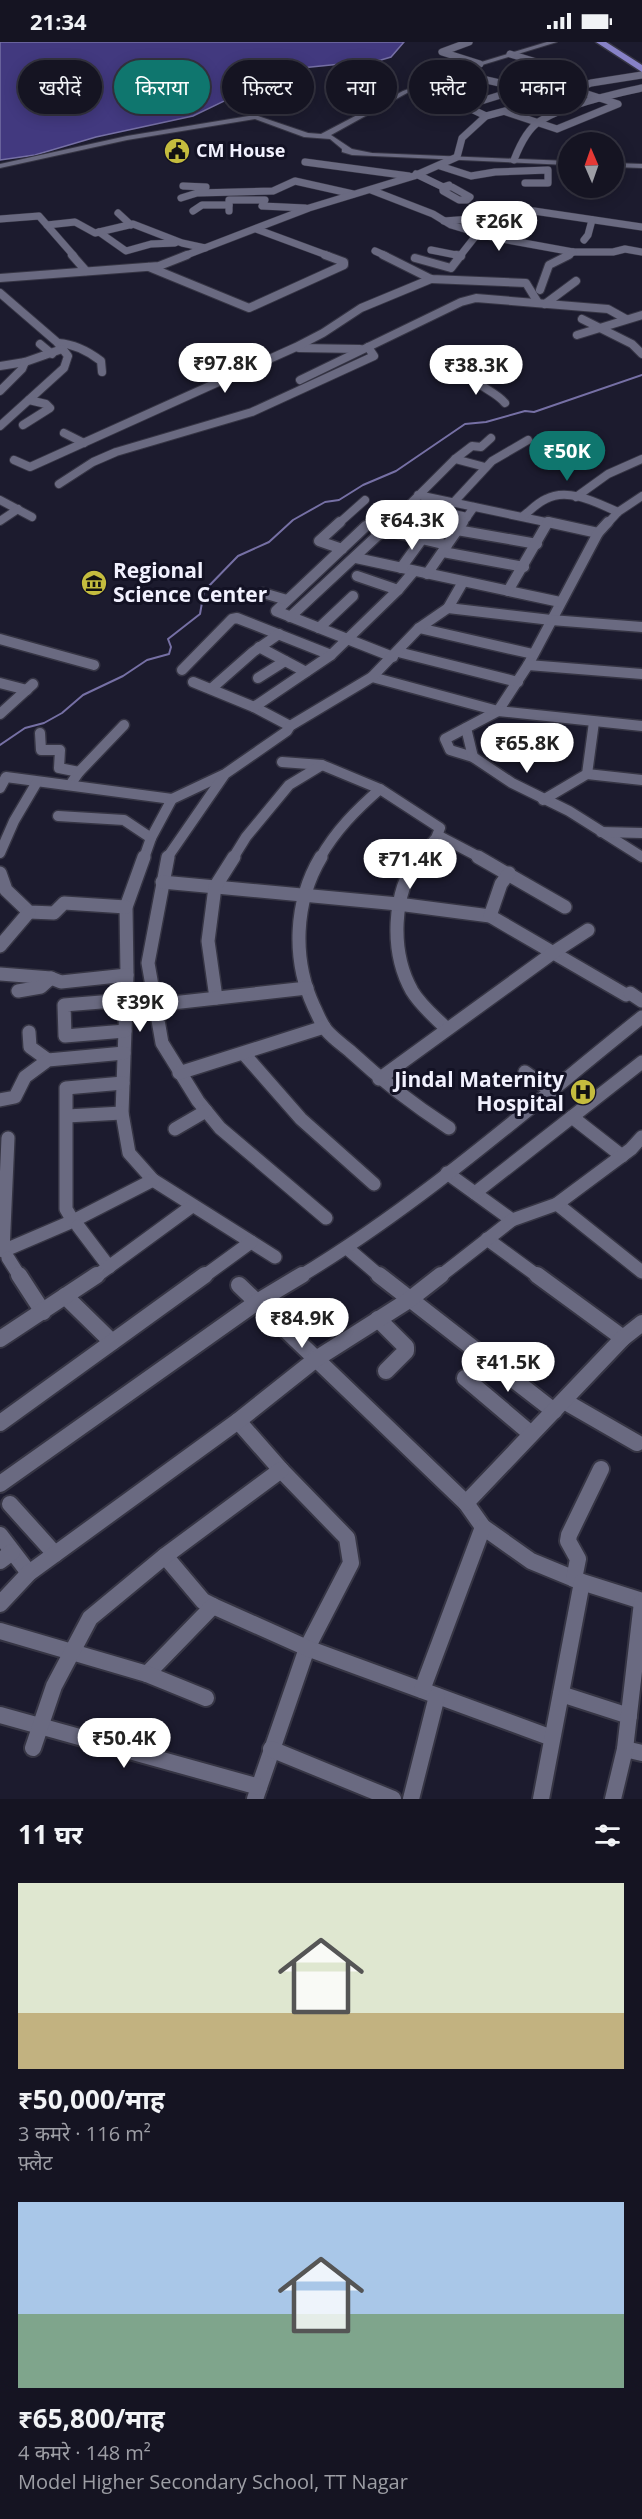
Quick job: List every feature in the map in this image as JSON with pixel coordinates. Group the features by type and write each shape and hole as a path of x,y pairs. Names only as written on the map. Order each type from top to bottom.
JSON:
{"main road":[{"path":"600,42 642,69"},
{"path":"613,42 642,62"}],"street":[{"path":"467,60 442,52 469,42"},
{"path":"487,62 554,42"},
{"path":"510,54 530,60"},
{"path":"587,82 642,75"},
{"path":"587,84 591,82"},
{"path":"514,160 521,143 538,122 598,97 642,88"},
{"path":"323,136 409,91"},
{"path":"512,114 559,129 618,104 587,93"},
{"path":"0,284 4,278 149,267 206,249 309,208 415,176 440,166 457,157 462,138 486,116 499,113"},
{"path":"482,114 486,116"},
{"path":"0,166 127,138 255,117 307,135 323,136 352,153 558,162"},
{"path":"305,162 415,176 443,188 458,182"},
{"path":"624,165 642,166"},
{"path":"440,166 471,176 495,172 548,170 548,183 525,183"},
{"path":"183,186 197,190 273,191 295,181 358,194"},
{"path":"284,186 265,200 262,206 309,208"},
{"path":"181,198 197,190 223,187"},
{"path":"371,190 433,214 442,221 506,240 573,252 613,252 625,249 642,252"},
{"path":"193,211 202,205 229,208 230,200 265,200"},
{"path":"487,220 495,212 534,211 642,226"},
{"path":"118,213 130,225 206,249"},
{"path":"0,219 38,215 86,271"},
{"path":"613,216 642,226"},
{"path":"442,221 456,218 520,225"},
{"path":"584,240 588,235 592,220"},
{"path":"47,225 75,222 95,233 130,225"},
{"path":"149,267 249,308 344,266 344,262 256,229"},
{"path":"99,232 126,251 151,244 182,243"},
{"path":"415,258 451,268 478,233"},
{"path":"501,250 506,240"},
{"path":"431,250 461,256"},
{"path":"375,251 431,279 526,283 538,305"},
{"path":"540,290 549,264 561,261 573,252"},
{"path":"59,484 79,457 84,443 296,347 323,333 361,308 431,279"},
{"path":"538,305 547,302 576,280"},
{"path":"0,293 60,346 68,356 64,368 0,426"},
{"path":"300,380 461,302 477,298 598,313"},
{"path":"547,302 608,309 626,319"},
{"path":"577,335 642,315"},
{"path":"582,320 632,344 642,354"},
{"path":"0,366 52,354 60,346 70,343 86,349 101,361 102,372"},
{"path":"40,345 52,354"},
{"path":"14,460 30,466 116,452 269,405 363,365 374,356 366,348 296,347"},
{"path":"0,391 22,369 21,362 9,353"},
{"path":"464,368 472,374 474,379 498,394 505,403"},
{"path":"23,425 50,408 46,404 29,400"},
{"path":"269,405 291,405"},
{"path":"269,405 276,412"},
{"path":"44,412 55,416"},
{"path":"228,429 232,417"},
{"path":"64,433 84,443"},
{"path":"163,448 166,436"},
{"path":"290,617 357,557 455,459 472,446 481,447 491,438"},
{"path":"453,503 485,467 528,440"},
{"path":"455,459 485,467"},
{"path":"576,497 608,474 642,459"},
{"path":"418,495 598,533"},
{"path":"523,516 550,497 561,495 576,497 618,512"},
{"path":"642,496 618,512 598,533 528,665 498,711 445,739 450,750 473,757 642,857"},
{"path":"0,500 32,517"},
{"path":"365,500 319,541 357,557 560,602"},
{"path":"410,504 467,517"},
{"path":"427,574 474,507"},
{"path":"0,521 18,509"},
{"path":"393,521 537,544"},
{"path":"508,591 524,567 548,522"},
{"path":"366,526 276,611 395,654 518,682"},
{"path":"384,530 422,539 445,549 524,567"},
{"path":"401,568 422,539"},
{"path":"254,707 331,655 350,639 414,571"},
{"path":"357,576 398,590"},
{"path":"0,788 6,777 172,799 225,774 287,731 290,726 372,677 419,628 448,608 463,582"},
{"path":"263,593 287,600"},
{"path":"319,628 353,596"},
{"path":"448,608 551,620 642,627"},
{"path":"182,670 232,619 237,618 331,655"},
{"path":"419,628 533,654"},
{"path":"211,689 259,647 279,634"},
{"path":"3,643 94,665"},
{"path":"259,647 306,672"},
{"path":"258,678 285,661"},
{"path":"528,665 642,674"},
{"path":"372,677 498,711 642,726"},
{"path":"0,682 30,687 0,714"},
{"path":"193,682 254,707 290,726"},
{"path":"587,774 594,722"},
{"path":"70,785 79,772 124,725"},
{"path":"466,728 473,757"},
{"path":"40,733 41,750 60,750 59,768 79,772"},
{"path":"282,762 322,765 380,789 440,828 439,836 417,858 404,883 398,904 396,934 409,986 422,1006 447,1029"},
{"path":"216,998 208,941 215,887 246,837 289,785 322,765"},
{"path":"225,774 167,858 148,963 162,1042 179,1073 220,1128 326,1218"},
{"path":"543,800 587,774 642,780"},
{"path":"0,853 14,821 37,782"},
{"path":"380,789 360,804 327,843 303,894 297,950 307,988 324,1027 379,1079 449,1128"},
{"path":"172,799 151,838 126,907 127,975 122,1113 129,1153 153,1180 275,1257"},
{"path":"58,816 124,820 151,838"},
{"path":"601,832 642,833"},
{"path":"439,836 509,873 565,907"},
{"path":"0,873 6,890 29,912 54,913 64,903 126,907"},
{"path":"490,916 501,884 509,873"},
{"path":"162,882 303,894 490,916 642,1001"},
{"path":"0,946 29,912"},
{"path":"379,1079 554,952 588,930"},
{"path":"0,974 51,978 61,982 127,975"},
{"path":"18,991 41,987 51,978"},
{"path":"154,1005 307,988"},
{"path":"125,1031 64,1036 64,1005 126,1000"},
{"path":"0,1484 257,1302 347,1248 447,1173 642,1017"},
{"path":"179,1073 324,1027"},
{"path":"29,1032 30,1047 48,1060"},
{"path":"0,1100 15,1097 25,1077 48,1060 124,1053"},
{"path":"244,1054 301,1119 374,1184"},
{"path":"475,1192 642,1062"},
{"path":"525,1072 550,1090"},
{"path":"109,1267 66,1209 66,1088 123,1083"},
{"path":"175,1129 206,1111"},
{"path":"67,1116 122,1113"},
{"path":"572,1117 622,1156"},
{"path":"0,1604 29,1573 238,1421 316,1359 409,1300 512,1220 557,1204 622,1156 642,1137"},
{"path":"8,1138 3,1251 75,1223 153,1180"},
{"path":"447,1173 512,1220"},
{"path":"557,1204 642,1272"},
{"path":"0,1339 109,1267 192,1206"},
{"path":"487,1239 624,1338"},
{"path":"0,1423 251,1242"},
{"path":"347,1248 409,1300 559,1406 637,1443"},
{"path":"8,1258 43,1312"},
{"path":"239,1286 466,1503 483,1527 531,1561 578,1581 642,1602 629,1716 633,1751 613,1799"},
{"path":"65,1296 112,1342"},
{"path":"378,1319 406,1347 406,1351 386,1371"},
{"path":"466,1503 530,1433 624,1338 642,1323"},
{"path":"465,1378 530,1433"},
{"path":"0,1715 257,1793 307,1648 351,1563 347,1538 281,1470 238,1421"},
{"path":"541,1799 561,1694 578,1581 578,1559 568,1541 569,1535 601,1469"},
{"path":"33,1748 54,1686 90,1618 165,1556 281,1470"},
{"path":"10,1504 55,1554"},
{"path":"411,1799 430,1693 483,1527"},
{"path":"0,1535 6,1556 29,1573"},
{"path":"165,1556 203,1601 213,1606 307,1648 552,1738"},
{"path":"147,1674 213,1606"},
{"path":"0,1631 147,1674 206,1698"},
{"path":"561,1694 629,1716"},
{"path":"272,1749 393,1799"}],"shaded area":[{"path":"0,42 404,42 391,57 381,60 326,60 326,66 314,67 314,60 222,60 222,102 210,108 210,60 114,60 114,114 197,114 96,137 35,155 0,160"}],"waterway":[{"path":"0,745 25,728 44,723 62,713 83,695 123,676 147,660 169,654 171,647 168,639 200,614 204,591 238,556 269,542 293,520 325,502 339,500 363,485 396,471 465,424 486,422 525,411 534,412 642,375"}],"place":[{"name":"CM House","path":"177,151"},
{"name":"Regional Science Center","path":"94,583"},
{"name":"Jindal Maternity Hospital","path":"583,1092"}]}
